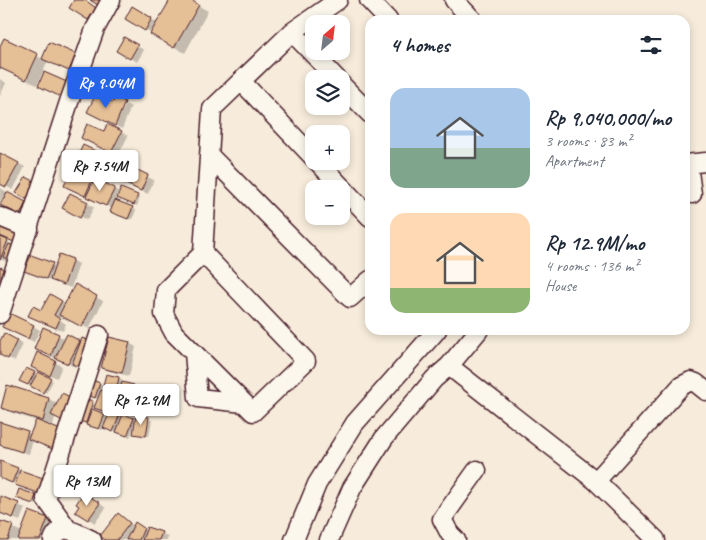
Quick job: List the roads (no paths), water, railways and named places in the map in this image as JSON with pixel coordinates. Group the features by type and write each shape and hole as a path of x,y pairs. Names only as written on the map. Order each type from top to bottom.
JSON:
{"street":[{"path":"0,314 69,102 95,29 111,0"},
{"path":"204,253 306,361 253,412 174,333 164,314 166,290 204,253 212,109 292,32 338,0"},
{"path":"369,0 383,15"},
{"path":"454,0 468,15"},
{"path":"292,32 328,70"},
{"path":"241,81 305,149"},
{"path":"350,93 365,109"},
{"path":"209,155 350,298 365,284"},
{"path":"690,164 706,162"},
{"path":"325,170 365,213"},
{"path":"690,180 694,195"},
{"path":"0,217 29,229"},
{"path":"294,540 317,484 355,423 433,335"},
{"path":"329,540 352,488 384,438 434,379 449,366 476,335"},
{"path":"92,540 67,528 46,499 99,336"},
{"path":"194,353 198,398 244,402"},
{"path":"449,366 596,481 656,540"},
{"path":"596,481 680,386 691,381 706,391"},
{"path":"456,540 450,534 442,519 477,470"},
{"path":"53,540 61,529 67,528"}]}
